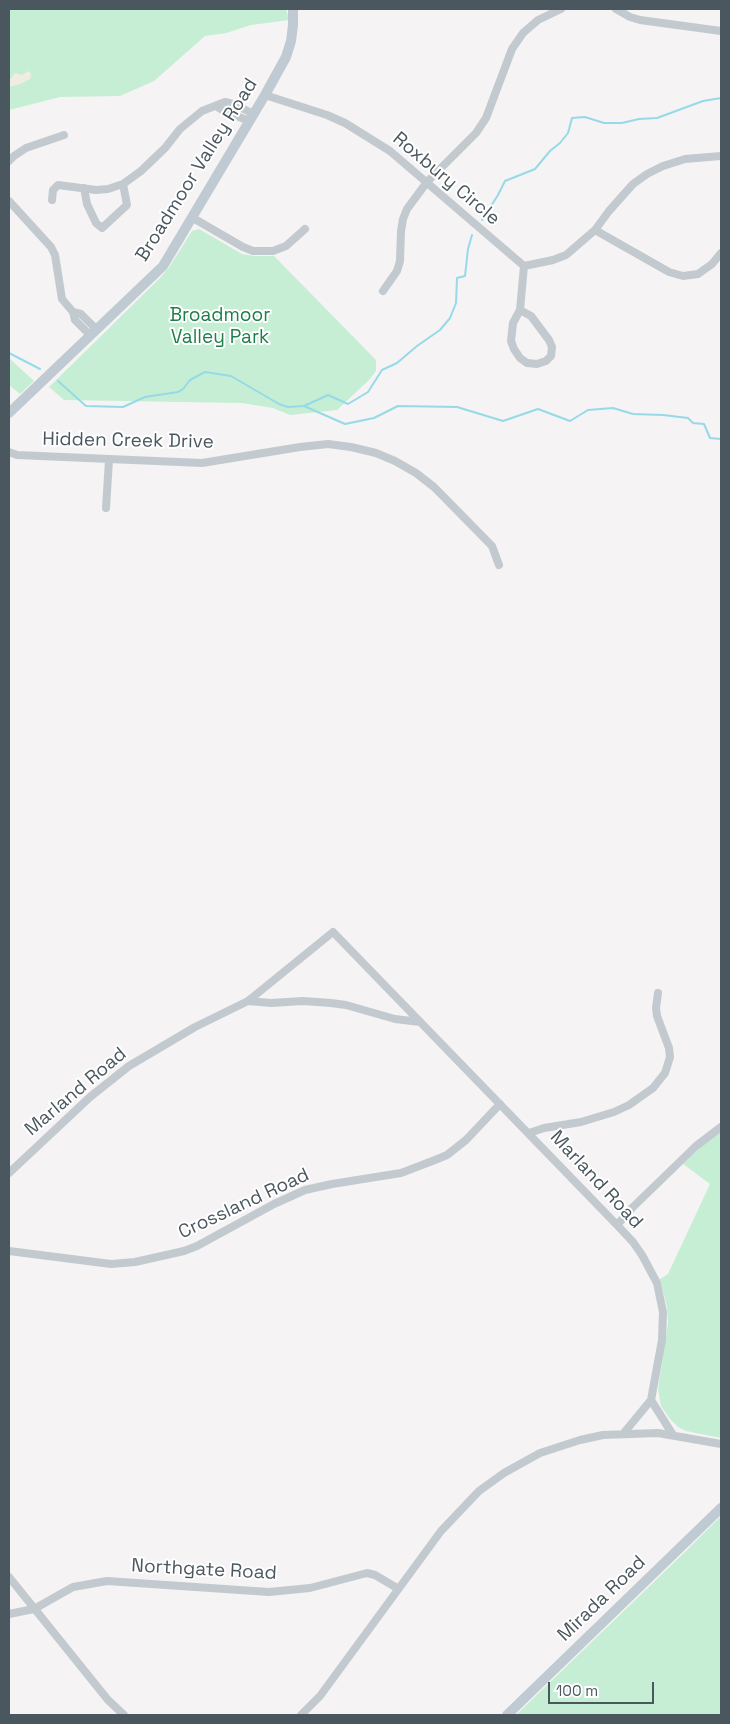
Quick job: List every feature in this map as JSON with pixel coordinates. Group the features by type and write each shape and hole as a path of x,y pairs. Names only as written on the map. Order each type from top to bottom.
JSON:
{"street":[{"name":"Broadmoor Valley Road","path":"9,413 163,266 252,118 286,57 291,41 293,9"},
{"path":"383,291 400,261 401,231 407,210 427,182 476,133 486,118 512,48 523,33 538,20 561,9"},
{"path":"616,9 640,20 721,31"},
{"name":"Roxbury Circle","path":"265,95 327,115 345,123 390,151 524,266"},
{"path":"52,200 53,190 58,185 96,190 108,189 123,184 141,171 180,129 198,113 216,106 222,110 252,118"},
{"path":"9,162 26,148 64,135"},
{"path":"520,310 531,316 549,340 552,347 551,356 546,361 537,364 528,363 520,358 511,341 514,323 520,310 524,266 553,260 566,255 595,230 608,211 633,184 647,174 663,166 685,159 721,156"},
{"path":"84,188 96,223 102,228 126,206 123,184"},
{"path":"9,201 51,248 62,299 73,312 75,320 93,332"},
{"path":"193,218 253,251 273,251 294,240 306,230"},
{"path":"595,230 669,272 683,276 698,274 712,264 721,253"},
{"name":"Hidden Creek Drive","path":"9,452 17,455 202,463 300,447 328,444 351,447 376,453 396,461 434,487 492,546 498,564"},
{"path":"106,508 109,460"},
{"name":"Marland Road","path":"9,1173 90,1097 129,1066 195,1027 248,1001 333,932 633,1242 649,1266 657,1283 663,1312 662,1340 651,1400"},
{"path":"528,1133 544,1128 581,1122 614,1112 653,1088 665,1074 670,1057 669,1048 657,1016 658,993"},
{"path":"248,1001 331,1003 346,1005 395,1020 420,1022"},
{"name":"Crossland Road","path":"9,1251 111,1264 135,1262 184,1251 305,1190 402,1173 424,1166 456,1148 466,1140 500,1104"},
{"path":"617,1225 696,1146 721,1126"},
{"path":"623,1434 651,1400 673,1435"},
{"path":"300,1715 320,1696 432,1542 454,1516 480,1491 504,1473 540,1453 559,1446 580,1440 623,1434 658,1433 721,1444"},
{"name":"Mirada Road","path":"507,1715 721,1508"},
{"name":"Northgate Road","path":"9,1614 34,1609 73,1588 107,1581 254,1591 288,1591 323,1586 368,1573 397,1588"},
{"path":"9,1577 108,1700 124,1715"}],"green space":[{"path":"9,9 286,9 289,20 251,25 226,33 205,36 154,81 120,96 60,97 9,110"},
{"name":"Broadmoor Valley Park","path":"199,229 242,254 274,256 376,360 376,371 369,380 337,410 290,415 273,408 242,403 64,400 49,387 160,278 170,266 192,231"},
{"path":"9,358 34,381 20,394 9,385"},
{"path":"721,1131 721,1438 686,1431 678,1427 661,1406 658,1389 668,1323 667,1307 660,1279 668,1274 710,1184 683,1164 708,1140"},
{"path":"721,1516 721,1715 516,1715 686,1551"}],"sand":[{"path":"29,71 31,74 30,79 9,87 9,81 15,73 22,75"}],"waterway":[{"path":"482,220 505,181 535,169 568,133 572,118 585,117 604,123 622,123 639,119 657,118 703,101 721,98"},
{"path":"304,406 328,395 348,404 368,392 382,370 397,363 440,330 450,318 456,303 457,278 465,276 468,249 472,235"},
{"path":"9,353 40,369"},
{"path":"58,381 86,406 123,407 145,397 178,392 190,380 205,372 231,376 279,404 288,407 304,406 345,424 374,418 398,406 457,407 503,421 538,409 570,421 588,410 613,408 633,414 688,418 693,423 704,424 710,438 721,439"}]}
